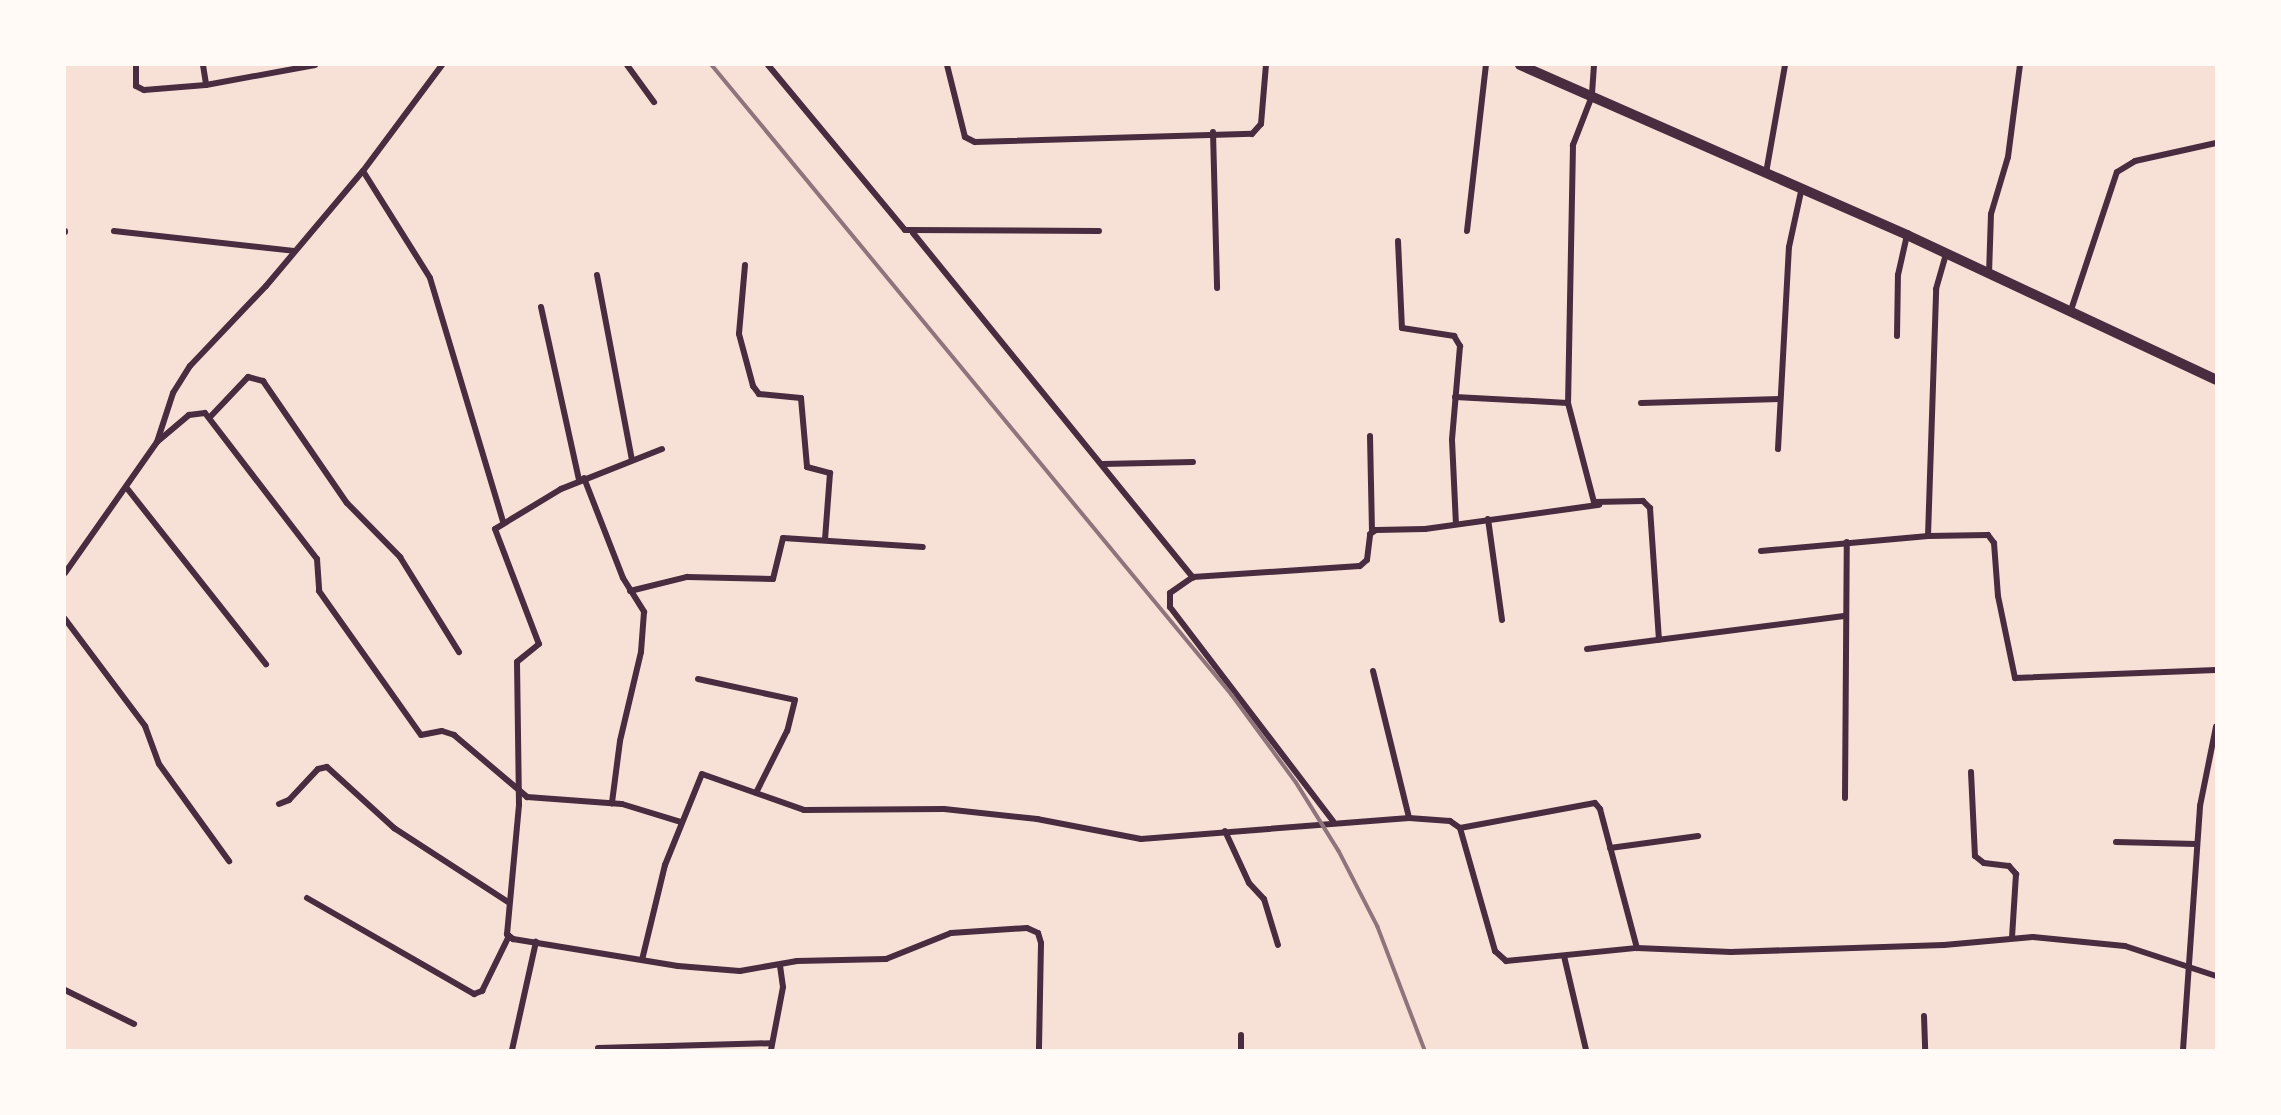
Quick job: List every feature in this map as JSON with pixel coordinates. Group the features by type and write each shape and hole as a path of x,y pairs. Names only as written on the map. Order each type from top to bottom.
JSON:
{"main road":[{"path":"1520,65 1802,187 2071,310 2216,380"}],"street":[{"path":"136,65 139,89 205,85 315,65"},
{"path":"203,65 205,85"},
{"path":"157,442 173,393 190,366 295,251 363,171 442,65"},
{"path":"627,65 654,102"},
{"path":"768,65 889,215 913,233 1193,577"},
{"path":"947,65 969,141 1258,131 1266,65"},
{"path":"1467,231 1486,65"},
{"path":"1594,65 1592,96 1573,145 1568,403 1591,496 1599,505"},
{"path":"1766,173 1785,65"},
{"path":"1989,274 1991,214 2008,157 2021,65"},
{"path":"1213,132 1217,288"},
{"path":"2071,310 2118,172 2135,160 2216,143"},
{"path":"363,171 430,278 503,521"},
{"path":"1778,449 1789,247 1802,187"},
{"path":"114,231 295,251"},
{"path":"913,233 1099,231"},
{"path":"1897,336 1898,275 1907,235"},
{"path":"1398,241 1402,328 1459,340 1452,461 1456,524"},
{"path":"1928,536 1936,289 1946,253"},
{"path":"745,265 739,334 750,375 759,394 801,398 807,467 830,473 825,540"},
{"path":"597,275 632,460"},
{"path":"541,307 582,479 630,591 642,604 645,622 612,803"},
{"path":"65,573 157,442 189,415 211,416 248,377 262,381 347,503 400,557 458,652"},
{"path":"1455,397 1568,403"},
{"path":"1641,403 1780,399"},
{"path":"211,416 317,559 318,591 421,735 442,731 454,735 518,794 559,802 612,803 681,822"},
{"path":"1334,821 1170,607 1170,593 1193,577 1360,566 1367,560 1372,531 1370,436"},
{"path":"307,898 474,994 482,991 509,936 508,902 518,794 517,662 539,644 495,535 503,521 582,479 662,449"},
{"path":"1103,464 1193,462"},
{"path":"126,487 266,664"},
{"path":"1372,531 1456,524 1638,500 1650,508 1659,640"},
{"path":"1488,519 1502,620"},
{"path":"1761,551 1928,536 1992,538 2007,657 2015,678 2216,670"},
{"path":"630,591 696,576 769,580 776,575 783,538 923,547"},
{"path":"1845,798 1847,542"},
{"path":"1587,649 1846,616"},
{"path":"65,619 145,726 159,764 229,861"},
{"path":"1373,671 1409,818"},
{"path":"698,679 795,700 787,731 756,793"},
{"path":"2183,1050 2196,844 2216,727"},
{"path":"279,804 327,767 394,828 508,902"},
{"path":"1971,772 1975,856 1984,863 2009,866 2016,874 2012,937"},
{"path":"642,960 681,822 702,774 804,810 944,809 1037,819 1141,839 1334,821 1409,818 1450,821 1460,828 1499,958 1512,962 1637,948 1731,952 1944,945 2012,937 2113,943 2189,965 2216,976"},
{"path":"1460,828 1595,803 1637,948"},
{"path":"1225,831 1249,883 1264,899 1278,945"},
{"path":"1610,848 1698,836"},
{"path":"2116,842 2196,844"},
{"path":"509,936 709,970 897,957 951,933 1034,930 1041,943 1039,1050"},
{"path":"512,1050 536,942"},
{"path":"1564,956 1586,1050"},
{"path":"598,1048 772,1047 783,987 780,965"},
{"path":"65,990 134,1024"},
{"path":"1924,1016 1925,1050"},
{"path":"1241,1035 1241,1050"}],"railway":[{"path":"712,65 1232,695 1296,782 1339,851 1378,927 1425,1050"}]}
